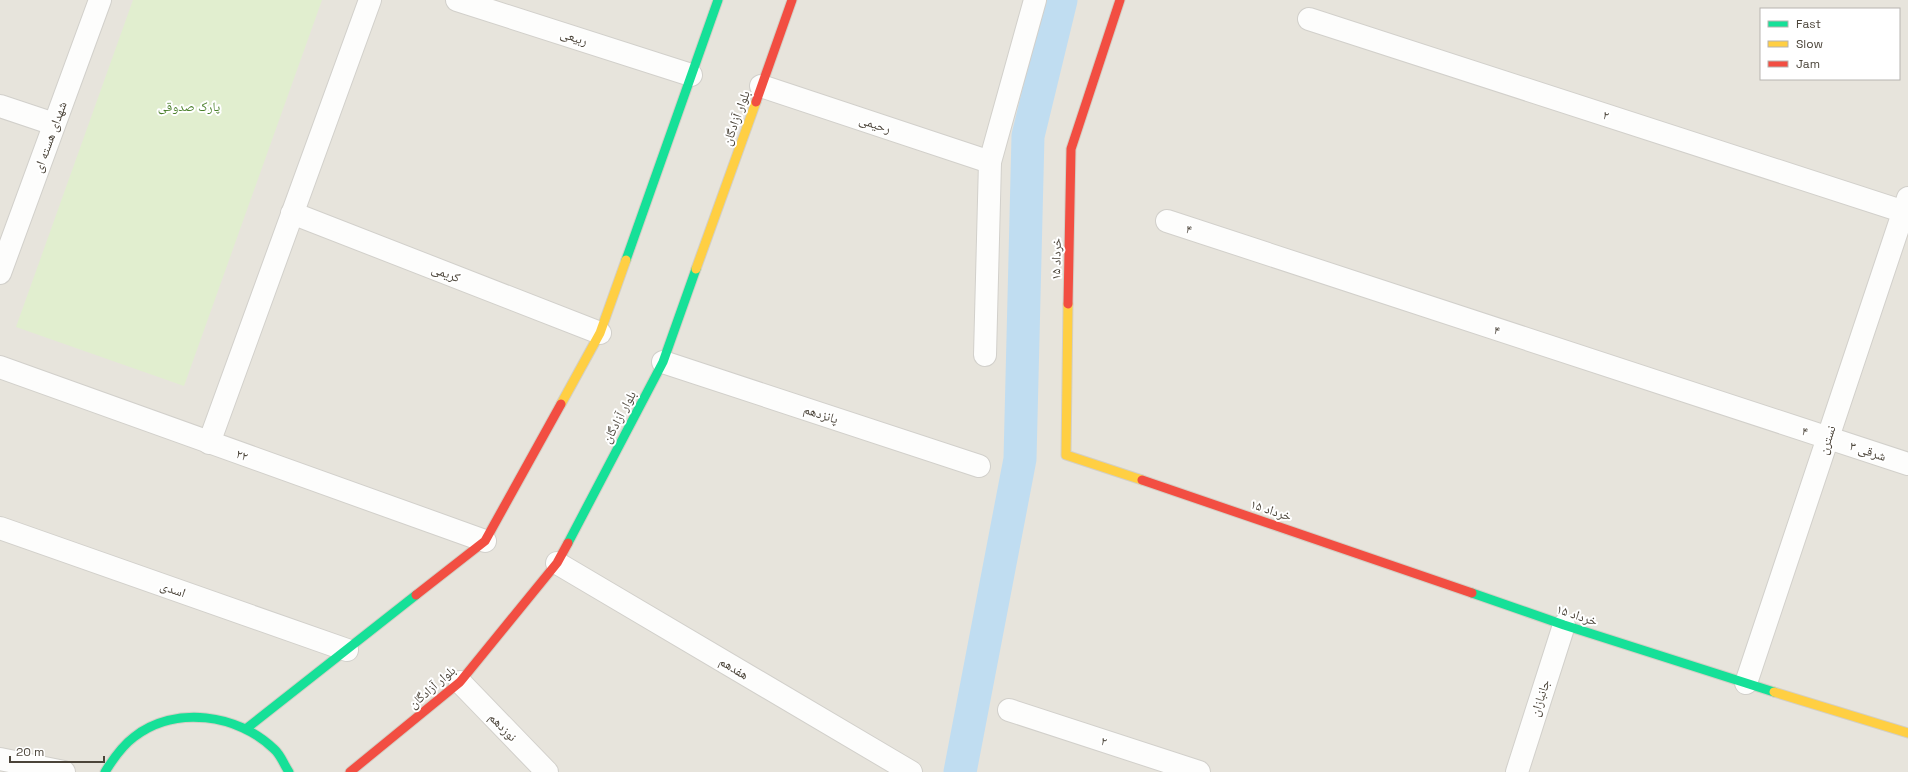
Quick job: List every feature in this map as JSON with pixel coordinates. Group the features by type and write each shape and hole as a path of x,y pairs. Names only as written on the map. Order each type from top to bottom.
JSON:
{"main road":[{"path":"246,728 485,541 600,333 718,0"},
{"name":"بلوار آزادگان","path":"350,772 460,682 557,563 663,362 792,0"},
{"name":"۱۵ خرداد","path":"1120,0 1071,149 1066,456 1330,543 1564,625 1908,733"},
{"path":"105,772 119,750 146,729 179,718 214,718 246,728 274,749 289,772"}],"street":[{"name":"شهدای هسته ای","path":"0,273 100,0"},
{"path":"209,443 370,0"},
{"name":"ربیعی","path":"457,0 691,75"},
{"path":"985,355 990,162 1035,0"},
{"name":"۲","path":"1309,19 1906,207"},
{"name":"رحیمی","path":"761,86 990,162"},
{"path":"0,106 54,124"},
{"name":"نسترن","path":"1746,683 1906,207"},
{"name":"کریمی","path":"292,213 600,333"},
{"name":"۴","path":"1167,222 1828,438"},
{"name":"پانزدهم","path":"663,362 979,466"},
{"name":"۲۲","path":"0,367 485,541"},
{"name":"۳ شرقی","path":"1828,438 1908,464"},
{"name":"اسدی","path":"0,528 347,650"},
{"name":"هفدهم","path":"557,563 911,772"},
{"name":"جانبازان","path":"1517,772 1564,625"},
{"name":"نوزدهم","path":"460,682 547,772"},
{"name":"۲","path":"1009,710 1199,772"},
{"path":"0,760 64,772"}],"shaded area":[{"path":"0,0 1908,0 1908,772 0,772"}],"green space":[{"name":"پارک صدوقی","path":"133,0 322,0 184,386 16,327"}],"waterway":[{"path":"960,772 1020,459 1028,136 1061,0"}],"traffic: fast":[{"path":"626,260 718,0"},
{"path":"568,543 663,362 696,269"},
{"path":"1472,593 1564,625 1774,692"},
{"path":"247,728 416,595"},
{"path":"105,772 118,753 134,737 150,727 168,720 187,718 206,718 225,721 243,728 259,737 274,749 281,757 289,772"}],"traffic: slow":[{"path":"696,269 756,102"},
{"path":"561,404 600,333 626,260"},
{"path":"1068,304 1066,455 1142,480"},
{"path":"1774,692 1908,733"}],"traffic: jam":[{"path":"756,102 792,0"},
{"path":"1068,304 1071,149 1120,0"},
{"path":"416,595 485,541 561,404"},
{"path":"1142,480 1472,593"},
{"path":"350,772 460,682 557,563 568,543"}]}
